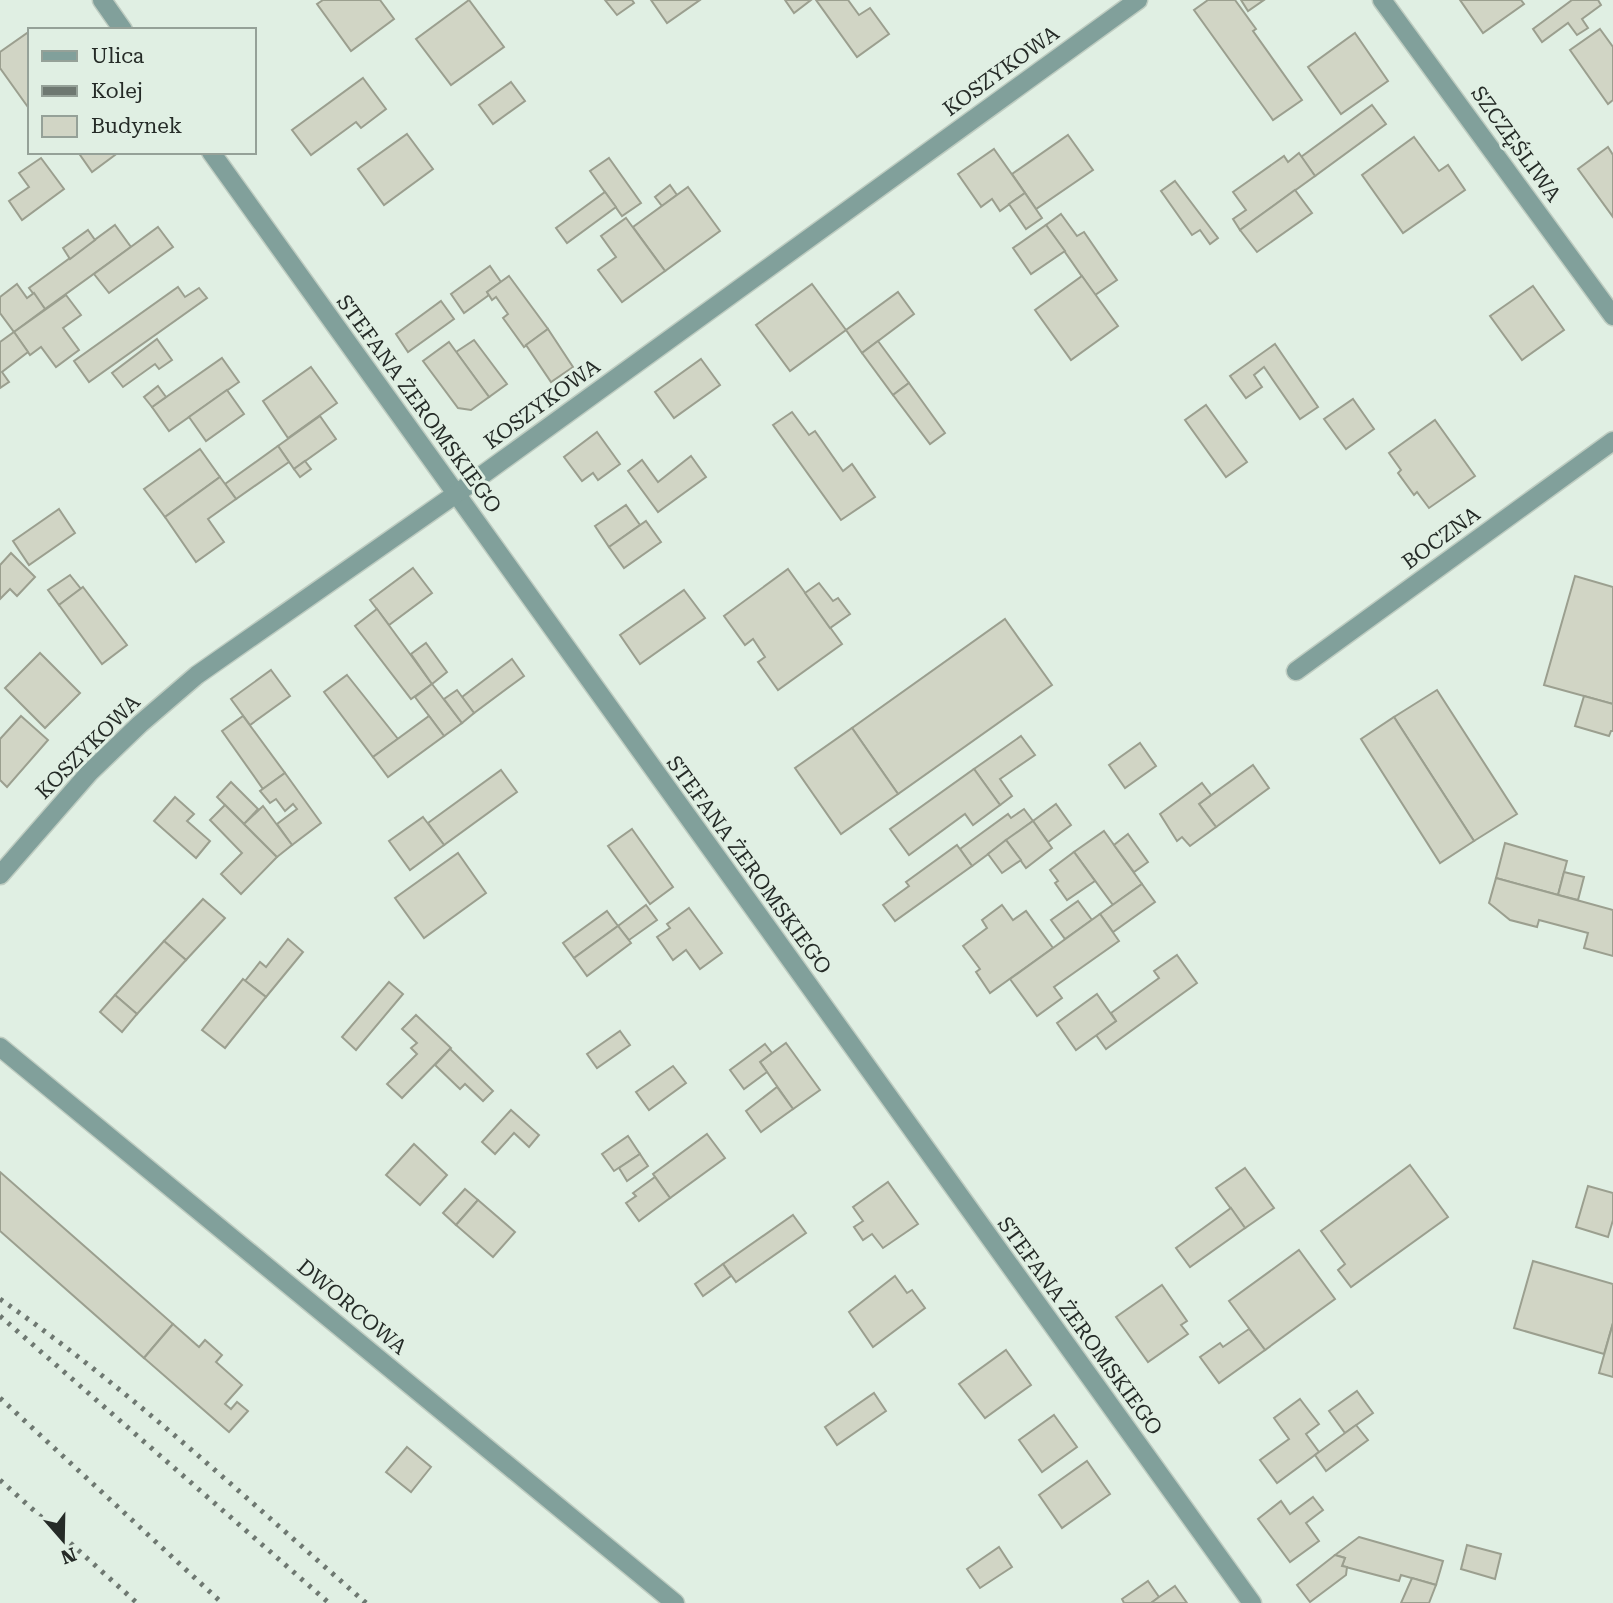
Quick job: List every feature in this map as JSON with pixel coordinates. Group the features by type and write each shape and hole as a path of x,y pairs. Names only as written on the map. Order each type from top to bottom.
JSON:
{"street":[{"path":"102,0 122,28"},
{"name":"KOSZYKOWA","path":"0,874 89,773 197,675 456,494 1138,0"},
{"name":"SZCZĘŚLIWA","path":"1382,0 1613,316"},
{"name":"STEFANA ŻEROMSKIEGO","path":"212,154 1252,1603"},
{"name":"BOCZNA","path":"1296,671 1613,441"},
{"name":"DWORCOWA","path":"0,1047 675,1603"}],"building":[{"path":"323,0 380,0 394,19 351,51 317,4"},
{"path":"469,0 504,47 451,85 416,39"},
{"path":"605,0 632,0 634,3 617,15"},
{"path":"651,0 700,0 667,23"},
{"path":"785,0 811,0 794,13"},
{"path":"816,0 848,0 859,15 870,8 889,34 857,57"},
{"path":"1208,0 1235,0 1256,29 1253,31 1302,100 1273,120 1194,10"},
{"path":"1241,0 1264,0 1248,11"},
{"path":"1460,0 1521,0 1524,4 1483,33"},
{"path":"1572,0 1598,0 1601,5 1582,19 1588,28 1577,35 1568,23 1542,42 1533,29"},
{"path":"1600,29 1613,47 1613,100 1608,104 1570,50"},
{"path":"28,32 28,107 0,68 0,52"},
{"path":"1355,33 1388,81 1341,114 1308,67"},
{"path":"363,78 386,109 361,128 356,122 311,155 292,130"},
{"path":"511,82 525,101 493,124 479,105"},
{"path":"1372,105 1386,124 1315,176 1301,157"},
{"path":"407,134 433,169 384,205 358,169"},
{"path":"1068,135 1093,170 1036,209 1012,174"},
{"path":"1414,137 1439,171 1448,165 1465,190 1403,233 1362,175"},
{"path":"1608,147 1613,155 1613,217 1578,169"},
{"path":"994,149 1025,193 1000,211 992,199 981,207 958,174"},
{"path":"1299,153 1315,176 1240,230 1233,219 1246,210 1233,192 1284,156 1288,162"},
{"path":"79,154 116,154 92,172"},
{"path":"41,158 64,189 22,220 9,201 29,187 19,173"},
{"path":"609,158 641,203 622,216 590,171"},
{"path":"1175,181 1218,238 1210,244 1200,230 1192,235 1161,191"},
{"path":"670,185 677,195 662,206 655,197"},
{"path":"688,187 720,231 665,271 633,227"},
{"path":"1295,190 1312,213 1257,252 1240,230"},
{"path":"605,192 616,207 567,243 556,228"},
{"path":"1025,193 1042,218 1026,229 1009,204"},
{"path":"1061,214 1077,236 1084,232 1117,280 1095,295 1046,225"},
{"path":"626,218 665,271 622,302 598,270 616,257 601,236"},
{"path":"115,225 131,247 45,309 29,288"},
{"path":"1046,225 1065,251 1031,274 1013,248"},
{"path":"158,227 173,247 109,293 94,274"},
{"path":"88,230 95,240 70,259 63,248"},
{"path":"490,266 501,282 487,292 489,295 464,313 451,294"},
{"path":"509,276 548,329 524,347 503,318 508,314 496,297 492,300 487,292"},
{"path":"1082,276 1118,326 1071,360 1035,310"},
{"path":"17,284 27,298 34,293 45,309 14,332 0,313 0,297"},
{"path":"812,284 846,330 790,371 756,325"},
{"path":"1533,286 1564,330 1522,360 1490,316"},
{"path":"178,287 185,297 199,288 207,298 89,382 74,361"},
{"path":"898,292 914,314 862,353 846,330"},
{"path":"66,295 81,315 63,328 79,350 56,367 41,347 30,355 14,332"},
{"path":"441,301 454,319 408,352 396,334"},
{"path":"548,329 573,367 551,382 526,345"},
{"path":"14,332 28,352 2,372 9,382 0,388 0,342"},
{"path":"157,339 172,360 159,369 155,364 123,387 112,373"},
{"path":"474,340 507,384 489,397 456,352"},
{"path":"878,341 909,383 893,395 862,353"},
{"path":"449,342 489,397 471,410 458,408 423,361"},
{"path":"1275,344 1318,407 1300,419 1264,367 1254,375 1262,387 1246,398 1230,376"},
{"path":"222,358 239,382 169,431 152,407"},
{"path":"701,359 720,385 674,418 655,392"},
{"path":"311,367 337,403 288,438 263,401"},
{"path":"909,383 945,433 930,444 893,395"},
{"path":"158,386 166,397 152,407 144,397"},
{"path":"227,390 244,414 206,441 189,417"},
{"path":"1353,399 1374,429 1346,449 1324,419"},
{"path":"1206,405 1247,462 1226,477 1185,420"},
{"path":"792,412 809,435 815,431 843,471 852,464 875,497 841,520 773,425"},
{"path":"320,416 336,439 294,469 278,446"},
{"path":"1435,420 1475,476 1429,508 1417,492 1414,495 1398,473 1401,470 1389,453"},
{"path":"597,432 620,464 598,480 593,473 582,481 564,457"},
{"path":"278,446 289,462 236,499 225,484"},
{"path":"200,449 220,477 165,517 144,489"},
{"path":"691,456 706,477 658,512 628,471 642,460 658,482"},
{"path":"305,461 311,469 300,477 294,469"},
{"path":"220,477 236,499 208,519 224,542 196,562 165,517"},
{"path":"626,505 640,525 609,547 595,526"},
{"path":"59,509 75,533 29,565 13,541"},
{"path":"646,521 661,542 624,568 609,547"},
{"path":"11,553 35,577 17,596 10,589 0,599 0,565"},
{"path":"413,568 432,593 389,625 370,600"},
{"path":"788,569 842,644 778,690 758,662 765,657 753,639 745,645 724,616"},
{"path":"70,575 81,589 59,605 48,590"},
{"path":"1575,576 1613,587 1613,704 1544,685"},
{"path":"819,583 833,601 838,598 850,614 830,628 805,593"},
{"path":"83,587 127,645 102,664 59,605"},
{"path":"684,590 705,618 640,664 620,635"},
{"path":"377,609 432,684 411,699 355,626"},
{"path":"1005,619 1052,685 898,794 852,728"},
{"path":"426,643 447,672 432,684 411,654"},
{"path":"40,653 80,693 45,728 5,688"},
{"path":"512,659 524,676 474,713 462,697"},
{"path":"271,670 290,696 250,725 231,699"},
{"path":"347,675 398,739 373,757 324,692"},
{"path":"432,684 462,723 444,736 415,697"},
{"path":"457,690 474,713 462,723 444,699"},
{"path":"1437,690 1517,814 1474,841 1394,717"},
{"path":"1584,696 1613,704 1613,731 1609,736 1575,726"},
{"path":"21,716 48,740 7,787 0,780 0,739"},
{"path":"243,716 285,773 263,789 222,731"},
{"path":"429,716 444,736 388,777 373,757"},
{"path":"1394,717 1474,841 1440,863 1361,739"},
{"path":"852,728 898,794 841,834 795,768"},
{"path":"1021,736 1035,755 1000,779 1012,796 1000,805 974,769"},
{"path":"1140,743 1156,766 1125,788 1109,765"},
{"path":"1253,765 1269,788 1216,827 1199,804"},
{"path":"974,769 1000,805 973,825 965,814 909,855 890,829"},
{"path":"501,770 517,792 444,845 428,823"},
{"path":"285,773 321,823 292,845 277,824 297,809 293,804 285,811 276,799 270,803 260,791"},
{"path":"231,782 258,809 244,824 217,797"},
{"path":"1202,783 1211,795 1199,804 1216,827 1190,846 1182,837 1177,841 1160,814"},
{"path":"175,797 194,814 187,821 210,841 196,858 154,821"},
{"path":"1056,804 1071,825 1048,842 1033,821"},
{"path":"225,805 277,857 241,894 221,874 242,853 210,820"},
{"path":"263,806 292,845 277,857 244,824"},
{"path":"1024,809 1033,821 972,866 960,849 1008,814 1011,818"},
{"path":"423,817 444,845 410,870 389,841"},
{"path":"1033,821 1052,848 1026,868 1006,840"},
{"path":"632,829 673,887 650,904 608,846"},
{"path":"1104,831 1142,884 1113,905 1074,852"},
{"path":"1128,834 1148,862 1134,872 1114,845"},
{"path":"1006,840 1021,860 1002,873 988,854"},
{"path":"1505,843 1567,861 1558,895 1496,878"},
{"path":"957,845 972,866 895,921 883,905 909,886 906,882"},
{"path":"1074,852 1095,881 1067,900 1050,870"},
{"path":"458,853 486,893 424,938 395,898"},
{"path":"1564,872 1584,877 1578,900 1558,895"},
{"path":"1496,878 1613,910 1613,956 1584,948 1588,933 1539,920 1537,927 1510,920 1489,903"},
{"path":"1142,884 1155,902 1113,932 1100,914"},
{"path":"203,899 225,918 186,960 164,941"},
{"path":"1078,901 1092,920 1065,939 1051,920"},
{"path":"646,905 657,920 629,940 618,926"},
{"path":"1002,905 1013,920 1026,911 1053,948 990,993 976,972 980,969 963,946 987,928 982,920"},
{"path":"689,908 722,953 700,969 686,950 673,960 657,937 670,928 667,924"},
{"path":"607,911 618,926 574,958 563,943"},
{"path":"1100,914 1119,941 1054,987 1062,998 1037,1016 1010,979"},
{"path":"618,926 631,943 587,976 574,958"},
{"path":"288,939 303,952 266,997 245,981 260,962 266,967"},
{"path":"164,941 186,960 137,1014 115,995"},
{"path":"1177,955 1197,983 1106,1049 1096,1035 1116,1021 1111,1013 1159,978 1154,971"},
{"path":"243,979 266,997 225,1048 202,1030"},
{"path":"389,982 403,994 356,1050 342,1037"},
{"path":"1097,994 1116,1021 1076,1050 1057,1023"},
{"path":"115,995 137,1014 122,1032 100,1012"},
{"path":"416,1015 451,1048 402,1098 387,1084 417,1054 411,1048 417,1043 402,1029"},
{"path":"620,1031 630,1045 597,1068 587,1054"},
{"path":"786,1043 820,1090 793,1109 760,1062"},
{"path":"765,1044 772,1053 760,1062 767,1072 744,1089 730,1070"},
{"path":"450,1049 493,1091 483,1101 465,1084 460,1089 435,1065"},
{"path":"673,1066 686,1083 649,1110 636,1092"},
{"path":"777,1087 793,1109 761,1132 746,1111"},
{"path":"511,1110 539,1135 529,1147 514,1133 495,1154 482,1142"},
{"path":"707,1134 725,1158 670,1198 653,1174"},
{"path":"628,1136 640,1154 614,1171 602,1154"},
{"path":"414,1144 447,1175 420,1205 386,1175"},
{"path":"640,1154 648,1166 627,1181 619,1168"},
{"path":"1410,1165 1448,1217 1351,1287 1338,1270 1345,1264 1321,1231"},
{"path":"1245,1168 1274,1208 1245,1228 1216,1188"},
{"path":"0,1172 173,1324 144,1358 0,1231"},
{"path":"655,1177 670,1198 639,1221 626,1203 636,1196 633,1193"},
{"path":"888,1182 918,1224 883,1248 872,1234 863,1240 854,1227 863,1221 853,1207"},
{"path":"1588,1186 1613,1193 1613,1220 1608,1237 1576,1227"},
{"path":"465,1189 478,1200 456,1225 443,1213"},
{"path":"478,1200 515,1232 493,1257 456,1225"},
{"path":"1231,1208 1245,1228 1190,1267 1176,1248"},
{"path":"793,1215 806,1233 736,1282 723,1264"},
{"path":"1299,1250 1335,1299 1265,1350 1229,1301"},
{"path":"1533,1261 1613,1284 1613,1323 1604,1354 1514,1328"},
{"path":"723,1264 731,1276 703,1296 695,1284"},
{"path":"895,1276 907,1293 912,1290 925,1308 873,1347 849,1312"},
{"path":"1162,1285 1187,1321 1181,1325 1188,1334 1148,1362 1116,1317"},
{"path":"1613,1323 1613,1377 1599,1373"},
{"path":"173,1324 199,1347 205,1340 222,1355 216,1362 242,1385 225,1404 231,1409 237,1402 248,1411 229,1432 144,1358"},
{"path":"1249,1329 1265,1350 1219,1383 1200,1357 1220,1343 1223,1347"},
{"path":"1006,1350 1031,1385 985,1418 959,1384"},
{"path":"1357,1391 1373,1413 1345,1433 1329,1411"},
{"path":"874,1393 886,1411 837,1445 825,1427"},
{"path":"1300,1399 1319,1424 1306,1434 1319,1452 1277,1483 1260,1460 1289,1439 1274,1418"},
{"path":"1054,1415 1077,1447 1042,1472 1019,1440"},
{"path":"1356,1425 1368,1440 1326,1471 1315,1455"},
{"path":"407,1447 431,1467 411,1492 386,1472"},
{"path":"1087,1461 1110,1494 1062,1528 1039,1495"},
{"path":"1313,1497 1323,1510 1306,1523 1319,1541 1290,1562 1258,1519 1281,1501 1290,1514"},
{"path":"1359,1537 1443,1561 1436,1585 1401,1575 1399,1581 1342,1566 1345,1558 1335,1555"},
{"path":"1467,1545 1501,1554 1495,1579 1461,1569"},
{"path":"999,1547 1012,1567 980,1588 967,1569"},
{"path":"1335,1555 1345,1558 1342,1566 1347,1567 1346,1575 1310,1602 1297,1585"},
{"path":"1412,1578 1436,1585 1429,1603 1401,1603"},
{"path":"1148,1581 1159,1597 1151,1603 1124,1603 1122,1599"},
{"path":"1175,1586 1187,1603 1151,1603 1159,1597"}],"railway":[{"path":"0,1299 142,1408 366,1603"},
{"path":"0,1316 329,1603"},
{"path":"0,1398 222,1603"},
{"path":"0,1480 137,1603"}]}
